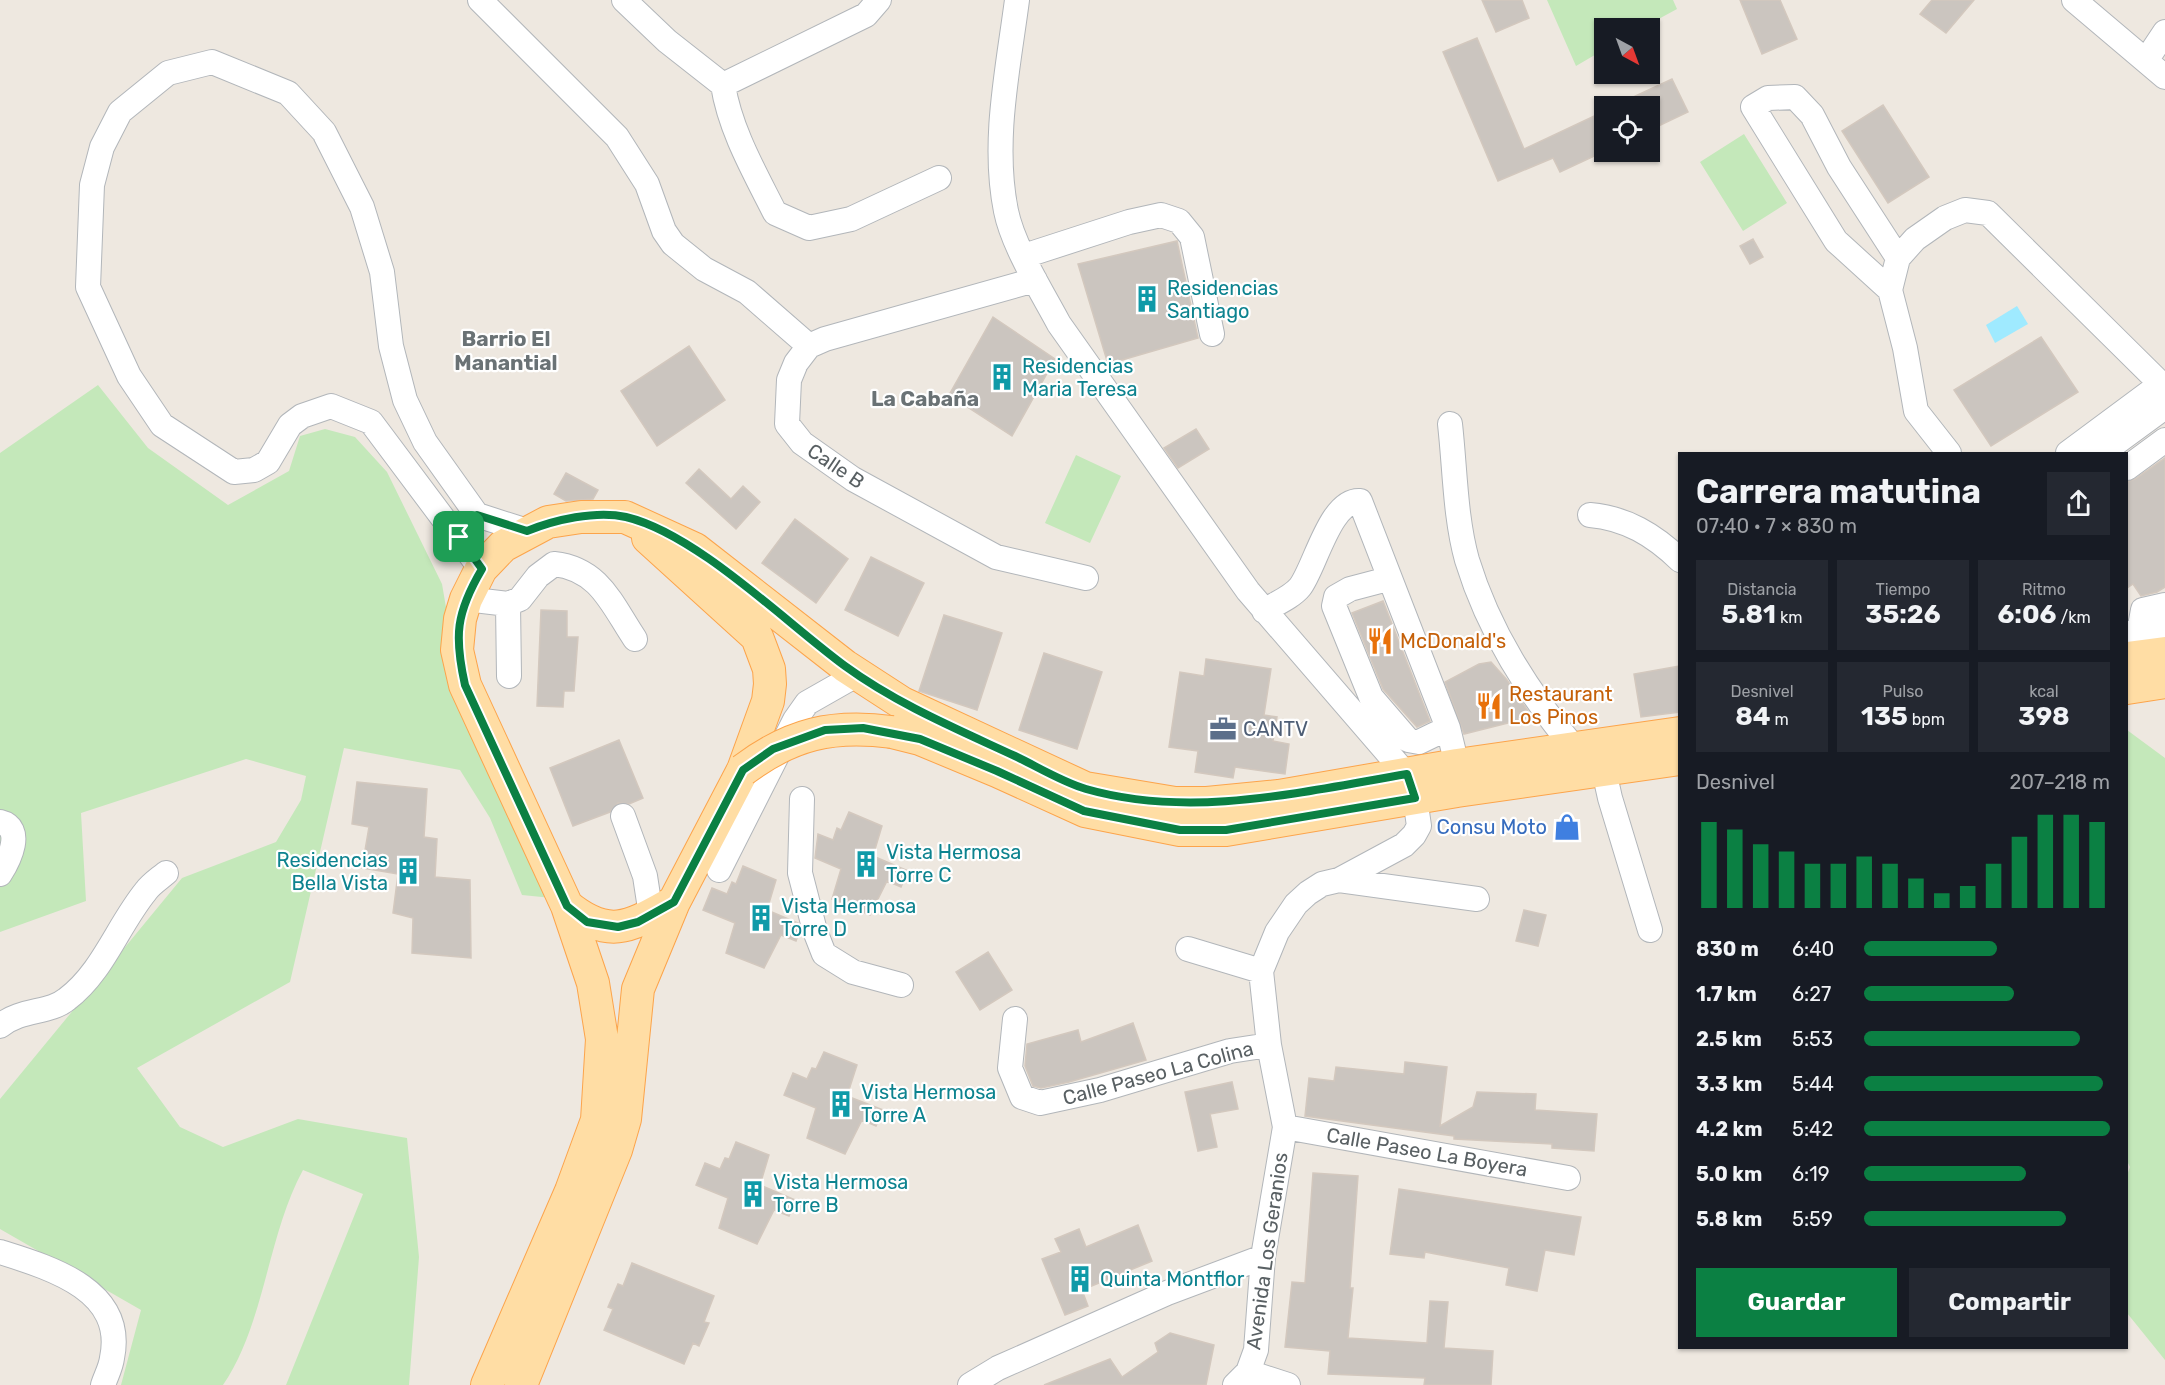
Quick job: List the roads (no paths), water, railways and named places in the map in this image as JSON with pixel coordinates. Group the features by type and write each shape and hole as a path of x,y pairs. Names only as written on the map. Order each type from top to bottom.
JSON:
{"main road":[{"path":"487,1385 571,1191 597,1120 601,1080 600,1014 593,983 567,906 465,685 457,650 459,619 466,599 482,569 503,546 527,531 548,522 582,517 625,517 694,549 858,674 902,703 1085,789 1175,803 1207,803 1604,771 1678,759"},
{"path":"521,1385 616,1150 625,1119 638,989 662,909 743,770 768,701 769,669 765,653 757,637 625,517"},
{"path":"2138,624 2165,653"},
{"path":"2128,688 2165,682"},
{"path":"743,770 773,749 825,730 863,728 920,739 1084,811 1180,830 1226,830 1411,786 1457,765 1678,733"},
{"path":"567,906 587,922 618,927 662,909"}],"street":[{"path":"480,0 617,137 647,184 664,231 673,244 704,269 747,292 809,346 1035,280"},
{"path":"624,0 667,41 723,85 725,101 740,140 776,213 809,228 851,219 939,178"},
{"path":"723,85 866,15 879,0"},
{"path":"1017,0 1000,130 1006,212 1035,280 1059,324 1264,611 1411,786"},
{"path":"2074,0 2147,58 2165,77"},
{"path":"2147,58 2165,33"},
{"path":"482,569 371,422 330,406 302,416 290,425 268,462 254,470 234,472 162,425 129,376 88,287 92,185 102,147 120,112 168,73 212,62 288,93 324,132 362,207 382,272 391,346 405,400 425,442 477,515 527,531"},
{"path":"1890,290 1836,241 1753,107 1768,98 1795,97 1812,115 1839,167 1898,258"},
{"path":"1948,452 1916,411 1905,348 1890,290 1898,258 1915,239 1945,218 1965,210 1988,213 2164,393"},
{"path":"1024,256 1129,222 1161,215 1179,221 1192,237 1212,334"},
{"name":"Calle B","path":"809,346 796,363 789,380 787,424 802,443 853,479 996,557 1086,578"},
{"path":"2070,452 2164,393"},
{"path":"2103,452 2164,393"},
{"path":"1450,424 1467,558 1491,625 1511,662 1549,718 1575,749"},
{"path":"2128,467 2165,440"},
{"path":"1264,611 1300,588 1336,515 1357,500 1360,501 1388,579 1448,728 1457,765"},
{"path":"459,537 477,515"},
{"path":"1590,515 1612,517 1638,527 1678,558"},
{"path":"466,599 508,604 520,599 538,576 554,564 570,566 595,579 635,639"},
{"path":"1388,579 1343,592 1336,597 1334,606 1371,697 1408,740 1419,742 1448,728"},
{"path":"508,604 509,676"},
{"path":"2138,624 2165,628"},
{"path":"719,870 795,720 807,703 858,674"},
{"path":"1604,771 1650,930"},
{"name":"Avenida Los Geranios","path":"1242,1379 1256,1350 1263,1257 1285,1126 1269,1045 1261,971 1277,932 1296,904 1322,884 1339,880 1410,841 1419,826 1411,786"},
{"path":"802,799 801,873 815,931 824,954 853,972 901,985"},
{"path":"623,816 645,876 662,909"},
{"path":"0,822 6,823 12,831 13,846 0,874"},
{"path":"0,1026 25,1012 52,1007 67,1000 96,967 146,890 166,873"},
{"path":"1339,880 1477,899"},
{"path":"1188,949 1261,971"},
{"name":"Calle Paseo La Colina","path":"1015,1019 1010,1068 1022,1097 1040,1103 1132,1083 1230,1051 1269,1045"},
{"name":"Calle Paseo La Boyera","path":"1285,1126 1568,1178"},
{"path":"0,1252 41,1266 82,1286 100,1299 113,1329 113,1358 103,1385"},
{"path":"970,1385 998,1368 1167,1293 1263,1257"},
{"path":"1242,1379 1288,1385"}],"water":[{"path":"2017,306 2028,324 1995,343 1986,325"}],"place":[{"name":"Residencias Santiago","path":"1147,299"},
{"name":"Residencias Maria Teresa","path":"1002,377"},
{"name":"McDonald's","path":"1380,641"},
{"name":"Restaurant Los Pinos","path":"1489,706"},
{"name":"CANTV","path":"1223,729"},
{"name":"Consu Moto","path":"1567,827"},
{"name":"Vista Hermosa Torre C","path":"866,864"},
{"name":"Residencias Bella Vista","path":"408,871"},
{"name":"Vista Hermosa Torre D","path":"761,918"},
{"name":"Vista Hermosa Torre A","path":"841,1104"},
{"name":"Vista Hermosa Torre B","path":"753,1194"},
{"name":"Quinta Montflor","path":"1080,1279"}],"district":[{"name":"Barrio El Manantial","path":"506,351"},
{"name":"La Cabaña","path":"925,399"}]}
